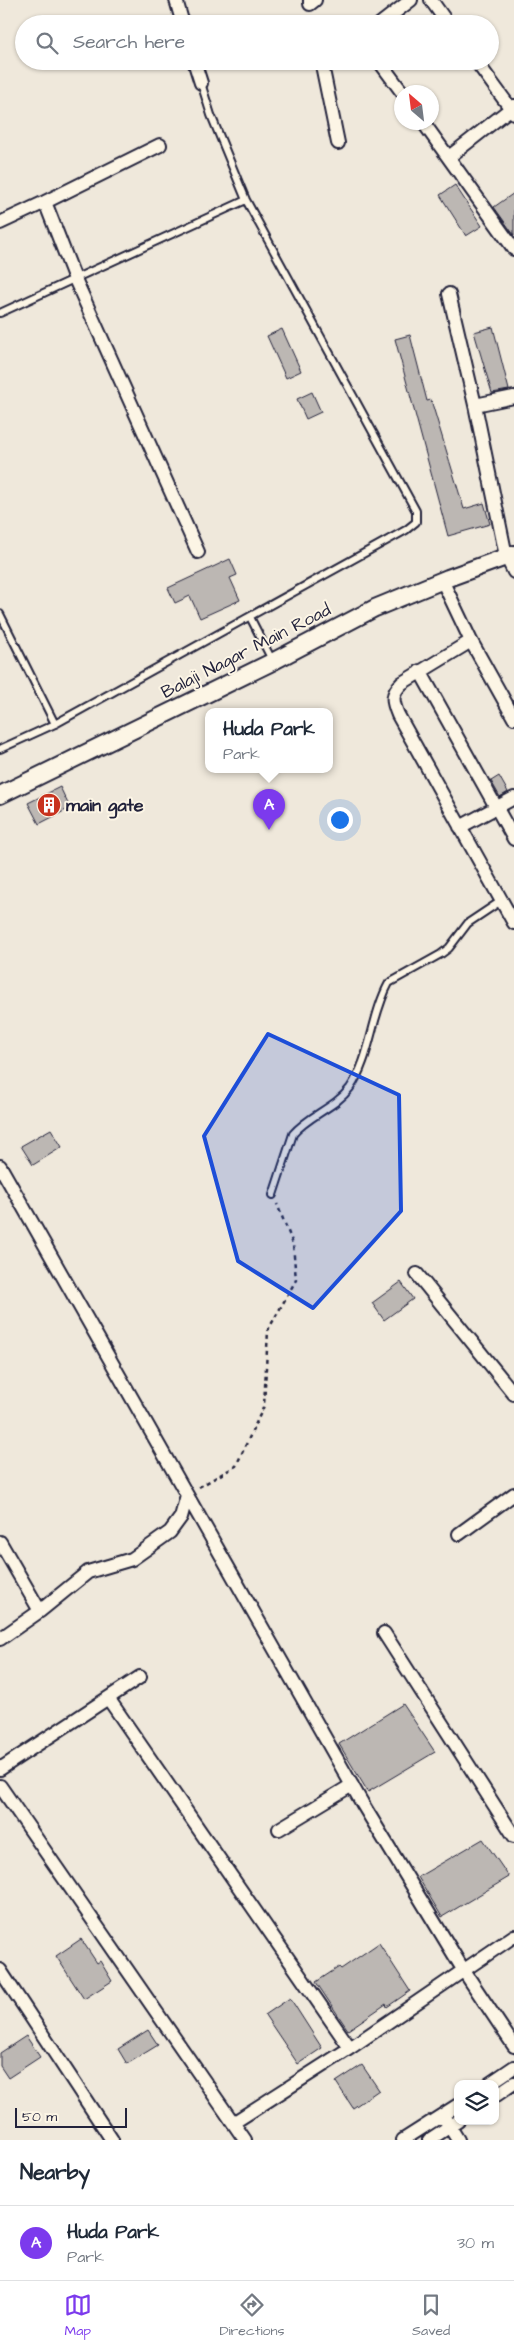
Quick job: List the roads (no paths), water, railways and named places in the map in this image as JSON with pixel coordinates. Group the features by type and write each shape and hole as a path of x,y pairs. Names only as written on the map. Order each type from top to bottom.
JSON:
{"street":[{"path":"176,0 180,15"},
{"path":"310,0 310,4 315,0"},
{"path":"392,15 411,0"},
{"path":"431,0 442,15"},
{"path":"197,70 201,83"},
{"path":"323,70 338,143"},
{"path":"386,70 397,85"},
{"path":"448,157 513,109 483,70"},
{"path":"429,130 514,249"},
{"path":"0,222 160,145"},
{"path":"45,202 75,280 198,552"},
{"path":"449,294 514,572"},
{"path":"475,405 514,397"},
{"name":"Balaji Nagar Main Road","path":"0,795 272,662 375,608 442,580 510,555"},
{"path":"442,580 471,641 514,718"},
{"path":"471,641 420,671 394,691 392,701 514,923"},
{"path":"420,671 514,839"},
{"path":"460,827 514,798"},
{"path":"0,1166 352,1785 464,1971 514,2046"},
{"path":"417,1274 514,1394"},
{"path":"0,1639 40,1612 88,1572 132,1559 170,1532 181,1516 187,1494"},
{"path":"459,1534 514,1494"},
{"path":"0,1542 40,1612"},
{"path":"384,1632 514,1836"},
{"path":"0,1769 140,1677"},
{"path":"108,1698 350,2048"},
{"path":"280,1829 352,1785"},
{"path":"0,1786 245,2140"},
{"path":"233,2123 350,2048 514,1936"},
{"path":"0,1970 112,2140"},
{"path":"496,2080 514,2068"},
{"path":"499,2093 514,2083"},
{"path":"403,2140 454,2108"},
{"path":"431,2122 436,2138 454,2124 442,2115"},
{"path":"454,2125 458,2140"}],"lane":[{"path":"0,749 55,724 406,530 416,522 416,511 246,200 211,115 201,83"},
{"path":"0,312 75,280 246,200"},
{"path":"0,614 55,724"},
{"path":"250,617 272,662"},
{"path":"273,1195 293,1134 298,1127 341,1098 350,1088 359,1072 389,983 441,954 449,948 468,923 502,901"}],"place":[{"name":"main gate","path":"49,805"},
{"name":"Huda Park","path":"269,830"}]}
